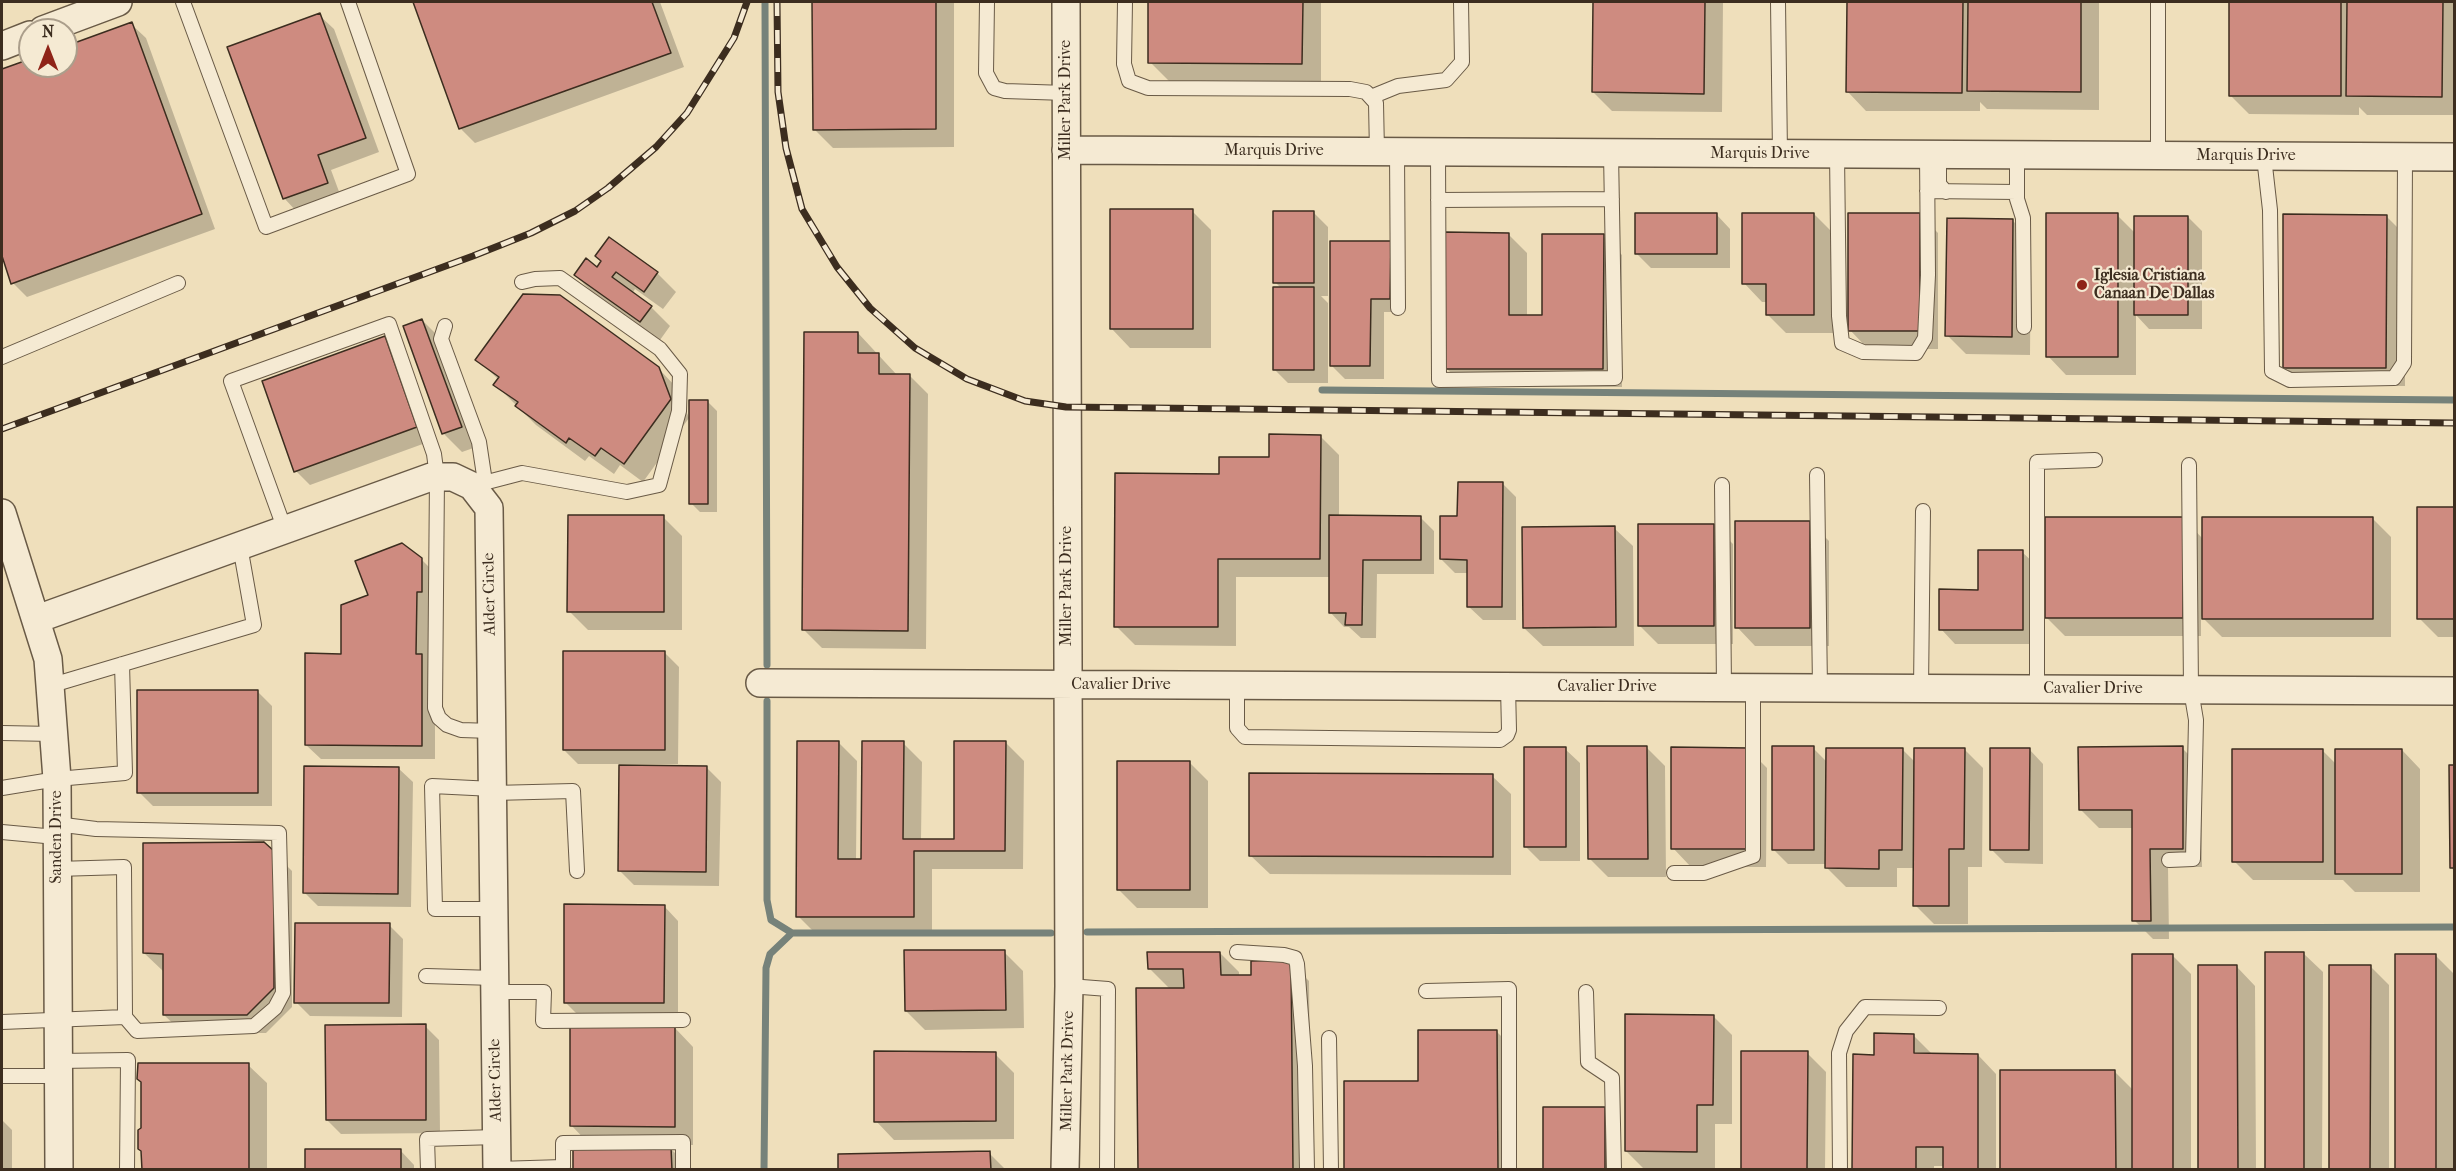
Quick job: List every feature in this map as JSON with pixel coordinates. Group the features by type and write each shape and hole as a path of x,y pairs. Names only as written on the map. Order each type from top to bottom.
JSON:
{"street":[{"path":"75,18 118,2"},
{"name":"Miller Park Drive","path":"1065,1170 1069,986 1066,2"},
{"path":"2,46 18,40"},
{"name":"Marquis Drive","path":"1066,150 2454,157"},
{"path":"37,619 430,477 453,477 479,484"},
{"name":"Alder Circle","path":"479,484 489,508 497,1169"},
{"name":"Sanden Drive","path":"2,514 48,659 57,779 59,1170"},
{"name":"Cavalier Drive","path":"760,684 2454,691"}],"lane":[{"path":"183,2 266,227 408,174 348,2"},
{"path":"987,2 986,73 994,88 1005,91 1066,93"},
{"path":"1125,2 1124,64 1129,81 1138,86 1148,88 1350,89 1366,92 1371,97 1376,103 1387,152 1398,308"},
{"path":"1371,97 1398,86 1446,80 1462,62 1461,2"},
{"path":"1778,2 1780,154"},
{"path":"2158,2 2158,156"},
{"path":"1438,152 1439,380 1615,378 1611,153"},
{"path":"1837,154 1839,316 1842,343 1863,352 1916,353 1925,338 1927,191 1933,155"},
{"path":"1933,155 1939,184 1946,192"},
{"path":"2018,155 2017,199 2023,218 2024,327"},
{"path":"2264,157 2270,210 2272,371 2290,380 2394,378 2404,363 2405,157"},
{"path":"1927,191 2017,192"},
{"path":"1438,200 1612,199"},
{"path":"445,326 441,339 479,442 479,484 522,473 627,492 659,485 679,411 680,374 660,349 560,278 522,282"},
{"path":"3,353 178,283"},
{"path":"285,530 231,381 389,324 434,454 437,477 435,708 439,718 447,725 461,730 492,731"},
{"path":"2037,689 2037,462 2096,460"},
{"path":"2169,860 2193,859 2196,720 2191,690 2189,465"},
{"path":"1817,475 1820,688"},
{"path":"1722,485 1724,688"},
{"path":"1921,689 1923,511"},
{"path":"49,686 254,625 240,546"},
{"path":"2,788 57,779 125,773 122,664"},
{"path":"1237,686 1237,728 1245,737 1500,740 1507,735 1509,730 1508,687"},
{"path":"1674,873 1704,873 1753,856 1753,688"},
{"path":"2,733 53,734"},
{"path":"494,909 435,909 432,786 493,791 573,791 577,871"},
{"path":"2,832 96,829 279,833 283,993 275,1008 254,1026 137,1031 125,1017 124,867 57,869"},
{"path":"1237,952 1284,955 1295,958 1297,964 1305,1066 1306,1170"},
{"path":"426,976 544,992 543,1021 683,1020"},
{"path":"1069,986 1108,989 1107,1170"},
{"path":"1426,991 1509,989 1509,1170"},
{"path":"1586,992 1588,1062 1612,1078 1614,1170"},
{"path":"1840,1170 1839,1053 1846,1031 1865,1007 1938,1008"},
{"path":"2,1022 125,1017"},
{"path":"1329,1038 1331,1170"},
{"path":"2,1076 128,1060 127,1170"},
{"path":"428,1170 427,1139 497,1137"},
{"path":"497,1169 563,1167 563,1143 683,1142 683,1170"}],"building":[{"path":"413,2 652,2 671,53 459,129"},
{"path":"812,2 936,2 936,129 813,130"},
{"path":"1148,2 1303,2 1302,64 1148,63"},
{"path":"1593,2 1705,2 1704,94 1592,92"},
{"path":"1847,2 1963,2 1962,93 1846,92"},
{"path":"1968,2 2081,2 2081,92 1967,91"},
{"path":"2229,2 2341,2 2341,96 2229,96"},
{"path":"2347,2 2443,2 2442,97 2346,96"},
{"path":"320,13 366,138 318,155 328,183 283,199 227,47"},
{"path":"132,22 202,214 11,284 2,256 2,69 18,63 18,78 78,78 78,42"},
{"path":"1110,209 1193,209 1193,329 1110,329"},
{"path":"1273,211 1314,211 1314,283 1273,283"},
{"path":"1635,213 1717,213 1717,254 1635,254"},
{"path":"1742,213 1814,213 1814,315 1766,315 1766,284 1742,284"},
{"path":"1848,213 1920,213 1920,331 1848,331"},
{"name":"Iglesia Cristiana Canaan De Dallas","path":"2046,213 2118,213 2118,357 2046,357"},
{"path":"2283,214 2387,215 2386,368 2283,368"},
{"path":"2134,216 2188,216 2188,315 2134,315"},
{"path":"1947,218 2013,219 2012,337 1945,336"},
{"path":"1445,232 1509,233 1509,315 1542,315 1542,234 1604,234 1603,369 1445,369"},
{"path":"609,237 658,272 644,292 616,272 612,277 652,306 640,322 574,275 586,258 597,267 601,261 595,256"},
{"path":"1330,241 1391,241 1390,299 1371,299 1370,366 1330,366"},
{"path":"1273,287 1314,287 1314,370 1273,370"},
{"path":"523,294 560,295 659,367 671,399 624,464 601,448 595,456 569,438 566,443 515,406 518,402 493,385 499,377 475,360"},
{"path":"422,319 462,427 442,434 403,326"},
{"path":"804,332 858,332 858,353 879,353 879,374 910,374 908,631 802,630"},
{"path":"385,336 417,427 294,472 262,381"},
{"path":"689,400 708,400 708,504 689,504"},
{"path":"1269,434 1321,435 1320,559 1218,559 1218,627 1114,627 1115,473 1219,474 1219,457 1269,457"},
{"path":"1458,482 1503,482 1502,607 1467,607 1467,560 1440,559 1440,516 1457,516"},
{"path":"2417,507 2454,507 2454,619 2417,619"},
{"path":"568,515 664,515 664,612 567,612"},
{"path":"1329,515 1421,516 1421,560 1363,560 1362,625 1345,625 1346,613 1329,613"},
{"path":"2045,517 2183,517 2183,618 2045,618"},
{"path":"2202,517 2373,517 2373,619 2202,619"},
{"path":"1735,521 1810,521 1810,628 1735,628"},
{"path":"1638,524 1714,524 1714,626 1638,626"},
{"path":"1615,526 1616,627 1523,628 1522,527"},
{"path":"402,543 422,558 422,592 417,592 416,654 422,654 422,746 305,745 305,653 341,654 341,605 368,595 355,561"},
{"path":"1978,550 2023,550 2023,630 1939,630 1939,589 1978,590"},
{"path":"563,651 665,651 665,750 563,750"},
{"path":"137,690 258,690 258,793 137,793"},
{"path":"797,741 839,741 838,859 861,859 862,741 904,741 903,839 954,839 954,741 1006,741 1005,851 914,851 914,917 796,917"},
{"path":"1587,746 1647,746 1648,859 1588,859"},
{"path":"1772,746 1814,746 1814,850 1772,850"},
{"path":"2183,746 2183,849 2150,849 2151,921 2132,921 2132,810 2079,810 2078,747"},
{"path":"1524,747 1566,747 1566,847 1524,847"},
{"path":"1671,747 1749,748 1748,849 1671,849"},
{"path":"1826,748 1903,748 1902,850 1879,850 1879,869 1825,868"},
{"path":"1914,748 1965,748 1964,849 1949,849 1949,906 1913,906"},
{"path":"1990,748 2030,748 2029,850 1990,850"},
{"path":"2232,749 2323,749 2323,862 2232,862"},
{"path":"2335,749 2402,749 2402,874 2335,874"},
{"path":"1117,761 1190,761 1190,890 1117,890"},
{"path":"619,765 707,766 706,872 618,871"},
{"path":"2449,765 2454,765 2454,868 2450,868"},
{"path":"304,766 399,767 398,894 303,893"},
{"path":"1249,773 1493,774 1493,857 1249,856"},
{"path":"264,842 274,851 274,988 247,1015 163,1015 163,954 143,953 143,843"},
{"path":"564,904 665,905 664,1003 564,1003"},
{"path":"295,923 390,923 389,1003 294,1003"},
{"path":"904,950 1005,950 1006,1010 905,1011"},
{"path":"1147,952 1220,952 1221,975 1251,975 1251,961 1291,960 1293,1170 1138,1170 1136,988 1184,988 1183,969 1148,969"},
{"path":"2265,952 2304,952 2304,1170 2265,1170"},
{"path":"2132,954 2173,954 2173,1170 2132,1170"},
{"path":"2395,954 2436,954 2436,1170 2395,1170"},
{"path":"2198,965 2237,965 2238,1170 2198,1170"},
{"path":"2329,965 2371,965 2370,1170 2329,1170"},
{"path":"1625,1014 1714,1015 1713,1105 1697,1105 1697,1152 1625,1151"},
{"path":"426,1024 426,1120 326,1120 325,1025"},
{"path":"570,1026 675,1027 675,1127 570,1126"},
{"path":"1418,1030 1497,1030 1498,1170 1344,1170 1344,1081 1418,1081"},
{"path":"1874,1033 1914,1034 1914,1053 1978,1054 1978,1170 1943,1170 1943,1147 1916,1147 1916,1170 1852,1170 1853,1054 1874,1055"},
{"path":"874,1051 996,1052 996,1121 874,1122"},
{"path":"1741,1051 1808,1051 1807,1170 1741,1170"},
{"path":"138,1063 249,1063 249,1170 142,1170 141,1151 138,1149 138,1130 141,1128 141,1082 137,1079"},
{"path":"2000,1070 2115,1070 2116,1170 2000,1170"},
{"path":"1543,1107 1605,1107 1605,1170 1543,1170"},
{"path":"573,1147 671,1147 672,1170 573,1170"},
{"path":"305,1149 401,1149 401,1170 305,1170"},
{"path":"990,1151 991,1170 838,1170 838,1154"}],"waterway":[{"path":"765,2 767,665"},
{"path":"1322,390 2454,400"},
{"path":"767,701 767,900 771,920 792,933 1051,933"},
{"path":"1087,932 2454,927"},
{"path":"764,1170 766,968 770,954 792,933"}],"railway":[{"path":"2,429 473,256 531,233 575,211 608,188 656,147 687,113 734,38 747,2"},
{"path":"777,2 778,92 786,148 802,209 837,267 870,308 915,348 967,379 1025,401 1066,407 2454,423"}],"place":[{"name":"Iglesia Cristiana Canaan De Dallas","path":"2082,285"}]}
